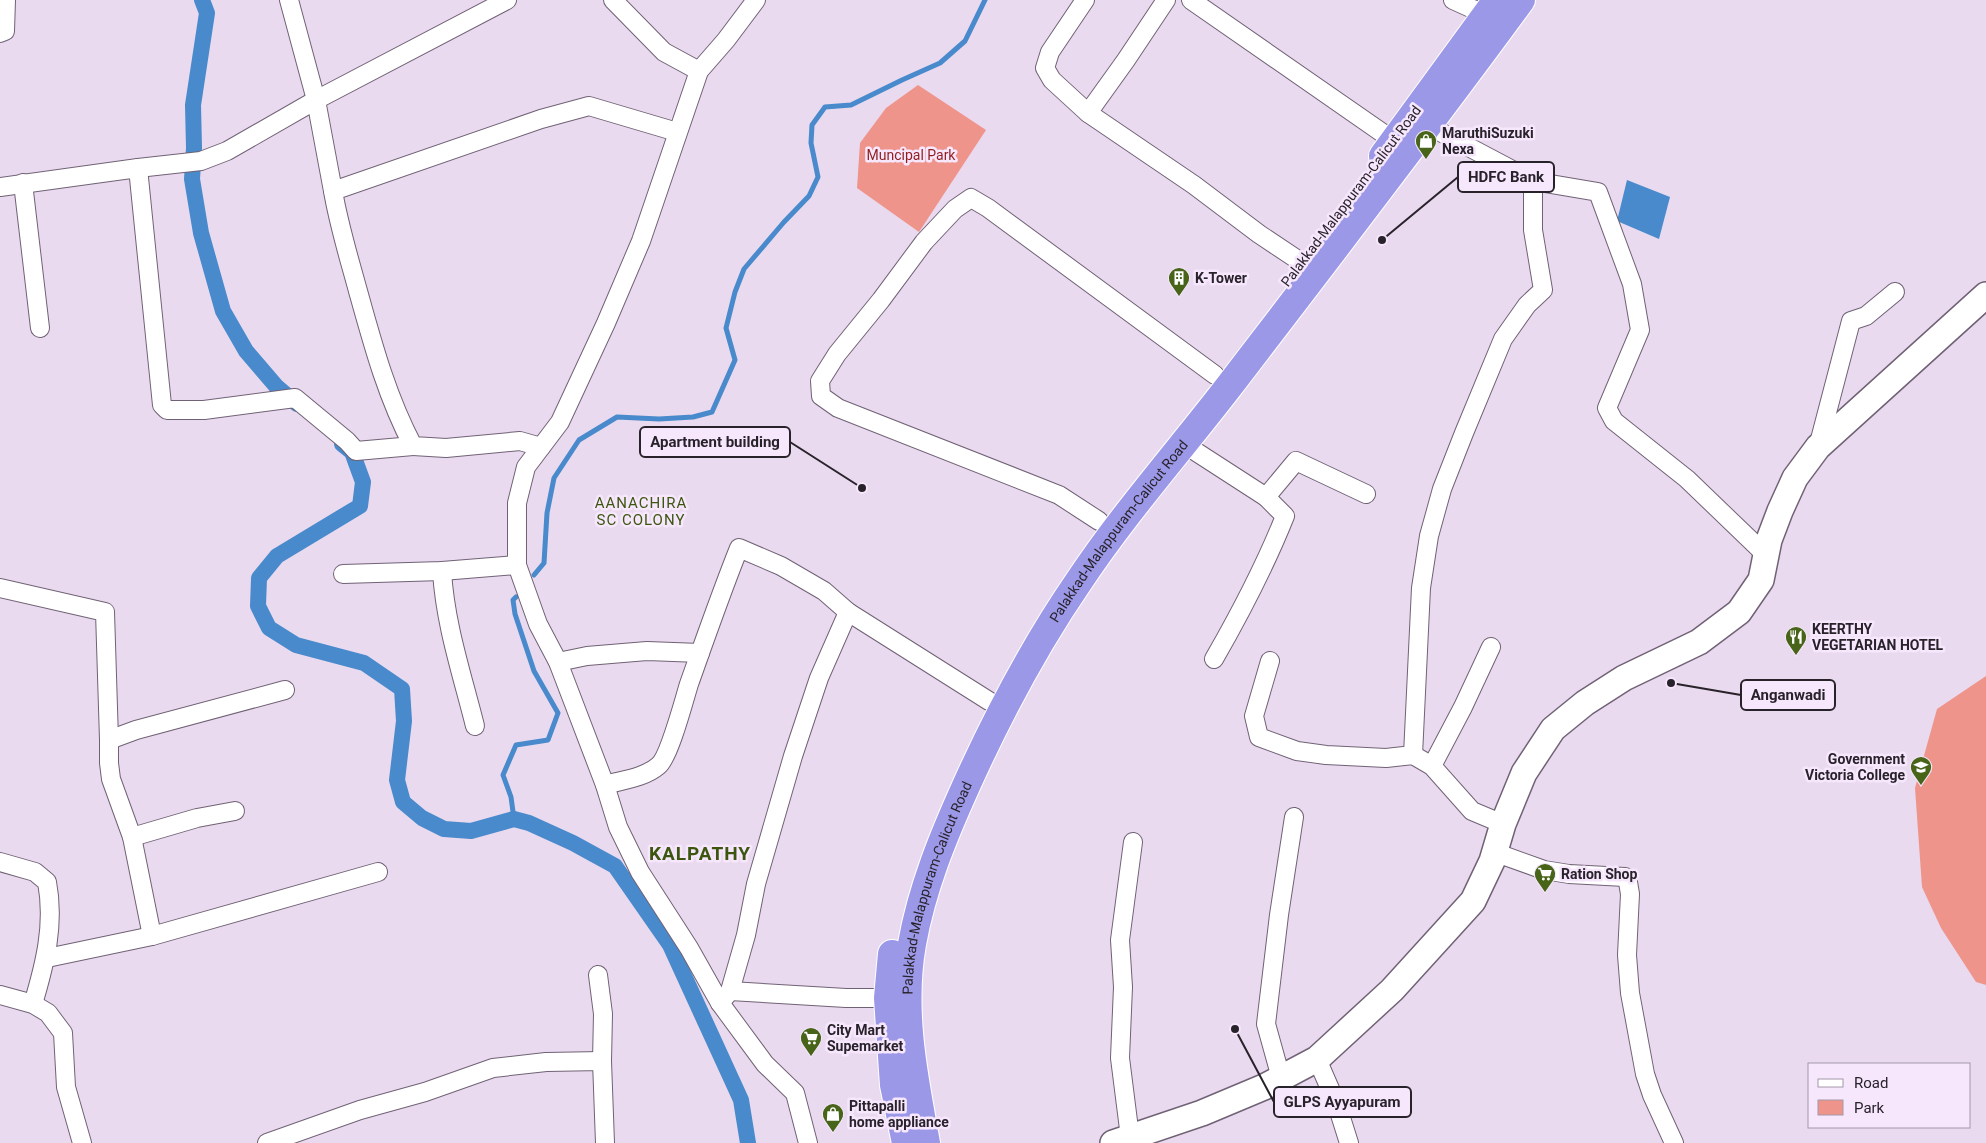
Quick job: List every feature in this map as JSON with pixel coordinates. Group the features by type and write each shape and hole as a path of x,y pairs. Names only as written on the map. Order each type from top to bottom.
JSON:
{"highway":[{"name":"Palakkad-Malappuram-Calicut Road","path":"926,1143 913,1074 907,999 911,948 918,911 941,841 980,756 1022,673 1078,582 1115,530 1184,444 1430,126 1521,0"},
{"name":"Palakkad-Malappuram-Calicut Road","path":"906,1143 894,1085 888,998 893,943 906,893 927,832 946,788 989,701 1054,590 1099,521 1170,434 1394,141 1492,8"}],"main road":[{"path":"1122,1140 1202,1112 1264,1087 1317,1059 1392,990 1473,901 1492,861 1503,824 1524,773 1554,729 1585,703 1624,678 1699,642 1739,612 1761,580 1766,555 1780,510 1795,478 1818,447 1986,295"}],"street":[{"path":"0,33 6,31 6,0"},
{"path":"289,0 316,100 340,231 368,332 399,420 413,446"},
{"path":"0,187 201,161 227,151 316,100 507,0"},
{"path":"613,0 664,52 699,71"},
{"path":"756,0 726,40 699,71 641,241 606,323 560,422 526,467 517,503 517,565 538,624 558,662 605,785 618,827 640,872 689,948 725,997 765,1064 795,1093 808,1143"},
{"path":"1085,0 1050,52 1045,68 1052,80 1088,113 1194,185 1259,234 1301,262"},
{"path":"1088,113 1166,0"},
{"path":"1191,0 1394,141"},
{"path":"1453,0 1492,8"},
{"path":"333,191 541,119 589,106 677,132"},
{"path":"1430,126 1533,181 1598,192 1632,284 1640,330 1607,408 1614,421 1687,479 1766,555"},
{"path":"138,168 162,405 167,410 204,410 287,399 347,441 356,452 413,446 446,448 520,441 541,447"},
{"path":"1413,754 1421,588 1429,536 1464,433 1504,339 1527,305 1544,290 1533,230 1533,181"},
{"path":"23,183 40,328"},
{"path":"1099,521 1059,495 838,408 821,396 820,381 837,354 881,300 924,242 955,209 971,198 988,208 1215,375"},
{"path":"1818,447 1851,321 1866,316 1895,292"},
{"path":"1184,444 1266,497 1285,516 1266,562 1214,659"},
{"path":"1266,497 1296,461 1366,494"},
{"path":"605,785 642,775 660,765 674,734 722,589 739,548 781,566 824,591 848,612 989,701"},
{"path":"343,574 442,571 517,565"},
{"path":"442,571 444,600 450,634 475,726"},
{"path":"0,588 105,612 111,779 132,837 152,936"},
{"path":"725,997 746,935 756,884 793,756 819,678 848,612"},
{"path":"1432,766 1463,707 1491,647"},
{"path":"558,662 587,656 646,651 700,653"},
{"path":"1270,661 1254,716 1259,737 1297,751 1326,755 1386,758 1413,754 1432,766 1472,811 1503,824"},
{"path":"109,740 136,730 284,690"},
{"path":"132,837 197,818 235,811"},
{"path":"1281,1078 1266,1024 1278,915 1294,817"},
{"path":"1122,1140 1120,1058 1123,988 1120,940 1133,842"},
{"path":"1494,852 1544,870 1569,874 1625,877 1630,894 1627,955 1630,993 1645,1074 1652,1095 1674,1143"},
{"path":"0,862 35,872 47,882 51,901 47,958 33,1004"},
{"path":"47,958 152,936 378,872"},
{"path":"598,975 603,1014 602,1061 605,1143"},
{"path":"0,995 33,1004 48,1013 63,1033 66,1087 82,1143"},
{"path":"725,997 888,998"},
{"path":"1317,1059 1337,1105 1348,1143"},
{"path":"267,1143 360,1110 425,1092 493,1068 546,1062 602,1061"}],"green space":[{"name":"Muncipal Park","path":"918,85 986,130 919,232 857,188 860,143 886,108"},
{"path":"1986,676 1986,985 1976,982 1941,928 1922,887 1915,788 1937,709"}],"water":[{"path":"1627,180 1670,197 1659,239 1617,221"}],"waterway":[{"path":"202,0 207,13 193,105 194,148 192,179 201,233 223,311 246,351 276,386 297,404"},
{"path":"534,575 544,563 547,513 554,478 579,440 617,417 659,419 693,417 712,412 735,360 726,328 735,292 744,269 809,196 818,177 811,143 812,125 825,107 851,105 940,63 965,41 985,0"},
{"path":"342,444 352,452 363,482 360,506 277,556 259,578 258,606 269,628 296,645 364,663 402,689 404,721 397,780 403,802 422,818 444,829 471,831 514,819 529,823 573,843 615,866 670,945 741,1100 748,1143"},
{"path":"514,819 511,797 503,775 516,745 548,740 558,713 534,671 515,614 513,600 516,597"}],"place":[{"name":"MaruthiSuzuki Nexa","path":"1426,160"},
{"name":"HDFC Bank","path":"1382,240"},
{"name":"K-Tower","path":"1179,297"},
{"name":"Apartment building","path":"862,488"},
{"name":"KEERTHY VEGETARIAN HOTEL","path":"1796,656"},
{"name":"Anganwadi","path":"1671,683"},
{"name":"Government Victoria College","path":"1921,786"},
{"name":"Ration Shop","path":"1545,893"},
{"name":"GLPS Ayyapuram","path":"1235,1029"},
{"name":"City Mart Supemarket","path":"811,1057"},
{"name":"Pittapalli home appliance","path":"833,1133"}],"district":[{"name":"AANACHIRA SC COLONY","path":"641,512"},
{"name":"KALPATHY","path":"700,853"}]}
